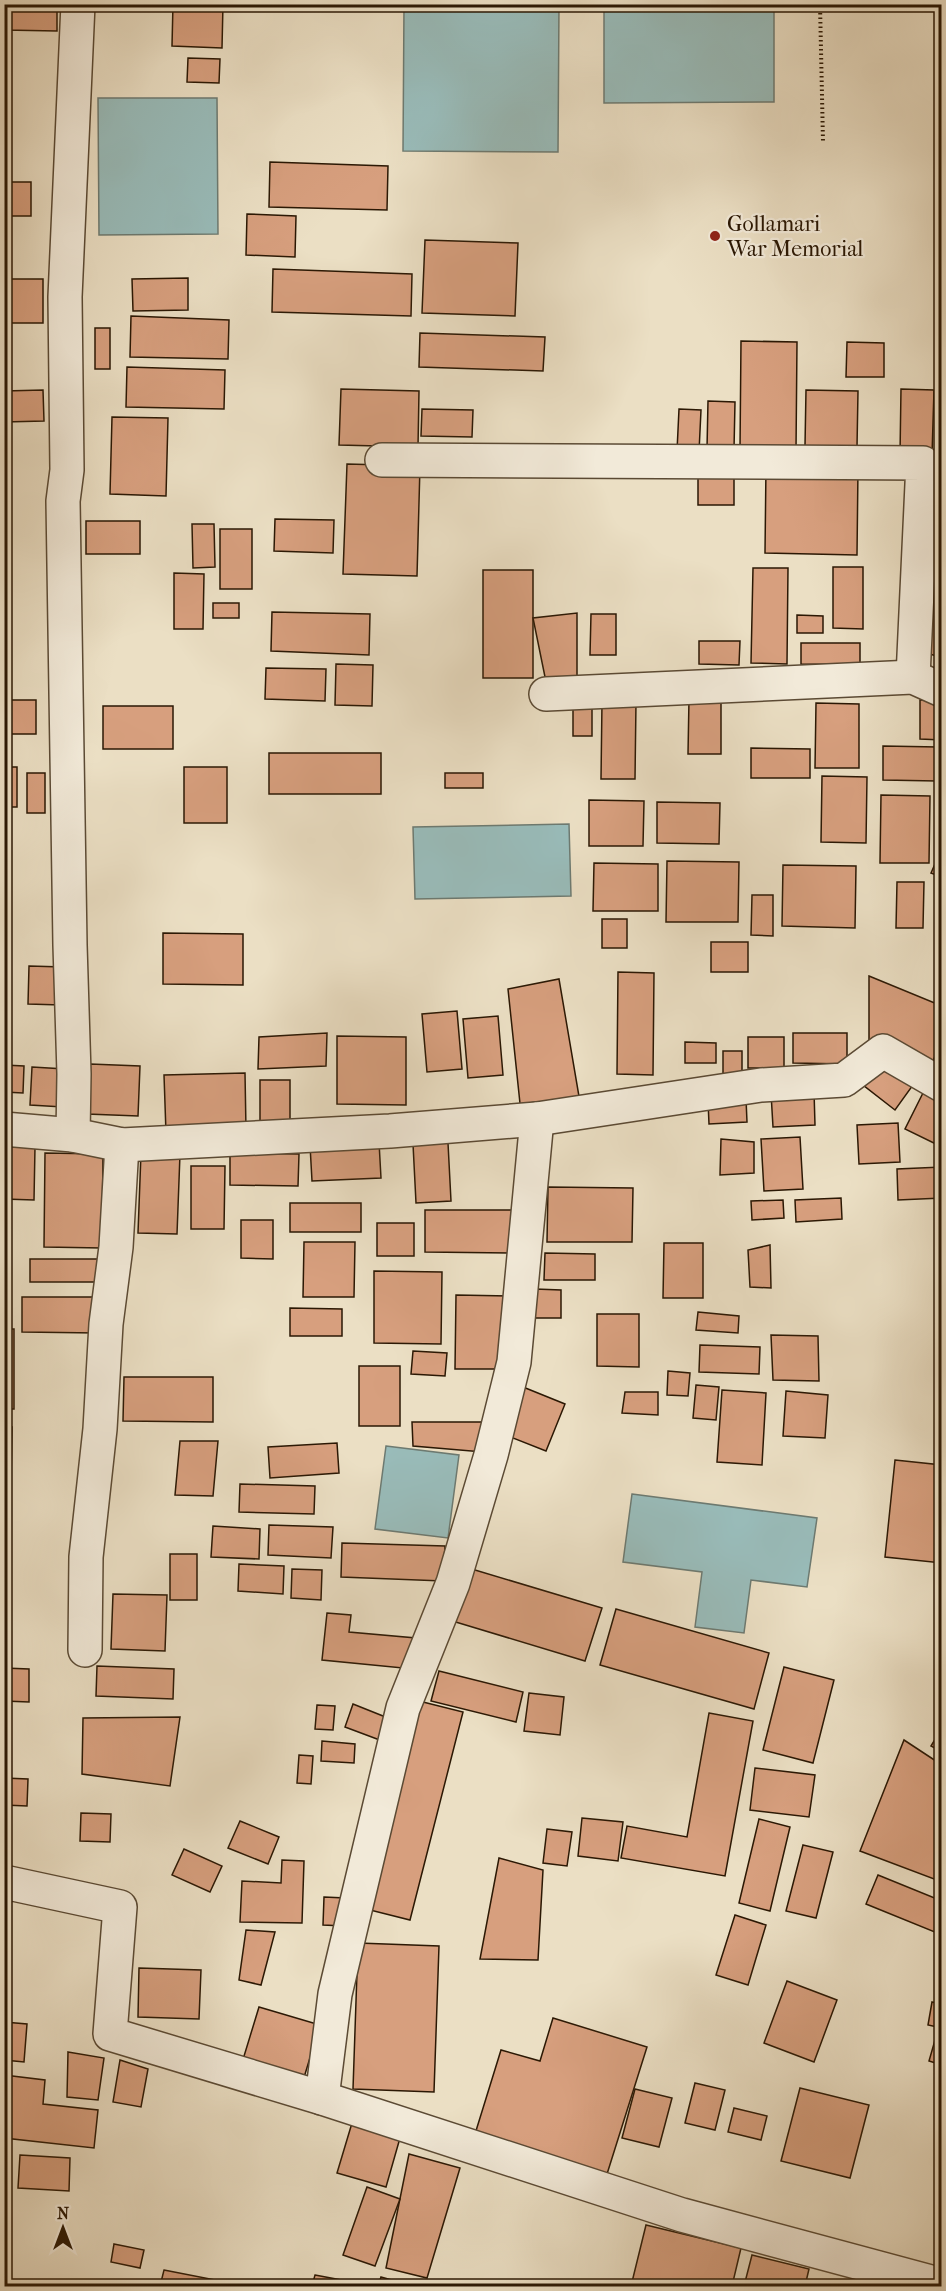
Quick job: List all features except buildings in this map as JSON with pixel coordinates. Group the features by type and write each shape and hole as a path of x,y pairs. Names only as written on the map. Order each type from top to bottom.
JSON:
{"street":[{"path":"73,1135 74,1074 63,501 67,470 65,297 78,4"},
{"path":"382,460 923,463 927,684 546,694"},
{"path":"4,1129 73,1135 122,1145 390,1131 537,1119 761,1085 844,1080 883,1051 942,1085"},
{"path":"322,2098 335,1994 403,1708 453,1583 514,1362 537,1119"},
{"path":"85,1650 86,1557 100,1429 106,1324 116,1247 122,1145"},
{"path":"4,1882 120,1907 110,2034 322,2098 682,2215 942,2285"}],"path":[{"path":"820,4 823,142"}],"water":[{"path":"404,5 559,5 558,152 403,151"},
{"path":"604,5 774,5 774,102 604,103"},
{"path":"98,98 217,98 218,234 99,235"},
{"path":"569,824 571,896 415,899 413,827"},
{"path":"386,1446 459,1455 448,1538 375,1529"},
{"path":"632,1494 817,1518 807,1587 751,1580 744,1633 695,1627 702,1572 623,1562"}],"place":[{"name":"Gollamari War Memorial","path":"715,236"}]}
